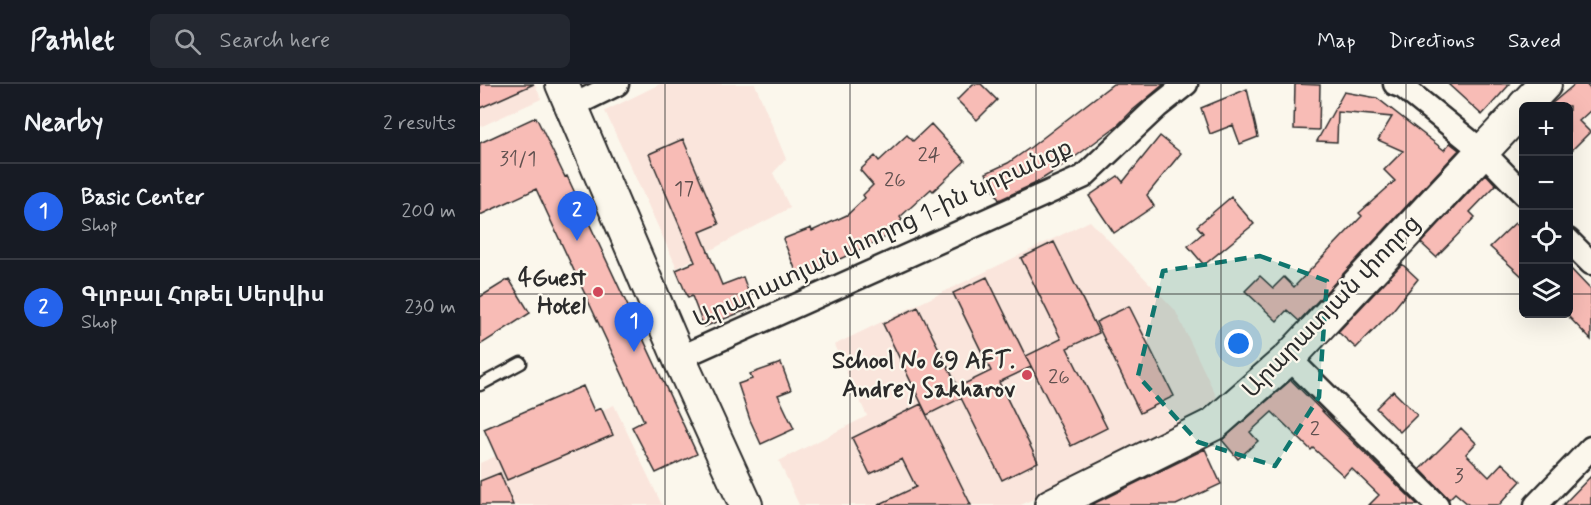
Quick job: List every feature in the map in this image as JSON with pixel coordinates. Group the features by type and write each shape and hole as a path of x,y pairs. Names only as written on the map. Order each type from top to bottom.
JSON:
{"street":[{"path":"617,84 567,95 679,358 746,505"},
{"name":"Արարատյան փողոց 1-ին նրբանցք","path":"679,358 1083,177 1157,107 1186,84"},
{"path":"1395,84 1403,87 1482,151 1519,189"},
{"name":"Արարատյան փողոց","path":"1529,102 1545,84"},
{"name":"Արարատյան փողոց","path":"1052,505 1214,424 1289,358 1519,112"},
{"path":"1573,244 1591,263"},
{"path":"1289,358 1437,505"},
{"path":"1536,505 1591,448"}],"lane":[{"path":"480,385 522,363"}],"highlighted area":[{"path":"1260,256 1327,281 1319,397 1275,466 1198,442 1138,376 1163,271"}],"shaded area":[{"path":"480,84 535,84 541,99 480,127"},
{"path":"660,84 755,84 786,159 773,173 790,208 677,268 605,111"},
{"name":"School No 69 AFT. Andrey Sakharov","path":"1090,221 1175,310 1221,406 1021,505 799,505 779,461 867,416 834,345"},
{"path":"614,405 662,505 480,505 480,463"}],"building":[{"path":"480,84 534,84 480,108"},
{"path":"973,84 981,84 997,100 977,120 957,100"},
{"path":"1113,84 1164,84 1118,125 1063,166 1034,184 999,200 986,173 1008,163 1031,147"},
{"path":"1295,84 1320,85 1319,130 1294,129"},
{"path":"1448,84 1510,84 1482,115"},
{"path":"1575,84 1586,84 1591,90 1591,110 1579,121 1590,132 1573,149 1573,102 1554,102"},
{"path":"1247,89 1258,137 1240,144 1233,125 1210,134 1201,108"},
{"path":"1344,92 1377,98 1444,150 1450,143 1459,150 1299,321 1287,310 1277,321 1245,291 1260,276 1273,288 1284,277 1294,287 1362,216 1359,213 1395,181 1384,170 1403,151 1378,140 1392,117 1338,112 1337,142 1317,141"},
{"path":"536,117 565,177 567,176 697,454 656,473 632,427 644,421 536,189 480,215 480,143"},
{"path":"931,124 965,161 933,191 931,189 900,217 902,220 877,245 875,243 822,267 824,271 800,281 783,239 811,228 812,231 847,215 865,198 863,195 873,185 860,170 875,156 879,161 907,135 913,141"},
{"path":"1160,136 1181,153 1147,195 1154,206 1114,233 1089,196 1118,176 1123,182"},
{"path":"683,139 719,224 700,232 722,285 743,277 754,307 704,327 692,296 688,298 676,270 695,262 649,154"},
{"path":"1486,174 1496,185 1470,212 1475,217 1436,257 1421,243"},
{"path":"1231,197 1254,224 1204,265 1188,246 1203,233 1197,226"},
{"path":"1515,223 1519,227 1519,273 1490,247"},
{"path":"1054,242 1099,333 1067,348 1107,428 1071,446 1026,356 1061,339 1021,258"},
{"path":"1402,264 1418,279 1393,310 1356,348 1338,332"},
{"path":"1573,271 1591,290 1591,340 1570,318 1573,318"},
{"path":"987,277 1031,367 999,382 1038,462 1002,480 961,398 927,415 883,324 918,307 958,387 991,371 953,293"},
{"path":"509,279 530,313 480,345 480,297"},
{"path":"1129,306 1174,396 1140,413 1096,322"},
{"path":"781,363 791,390 778,395 794,429 761,444 738,384 752,379 750,374"},
{"path":"1291,380 1418,505 1369,505 1379,495 1351,468 1344,476 1313,448 1311,450 1272,412 1250,432 1258,441 1238,459 1222,440"},
{"path":"583,386 594,411 601,408 613,435 507,480 484,429"},
{"path":"1393,391 1417,415 1400,432 1376,408"},
{"path":"921,404 971,505 878,505 916,487 902,459 870,474 852,438"},
{"path":"1461,428 1476,443 1466,454 1489,477 1502,463 1521,481 1499,505 1469,505 1455,493 1449,499 1420,469"},
{"path":"1205,449 1221,484 1176,505 1091,505"},
{"path":"500,473 513,505 480,505 480,481"},
{"path":"1591,476 1591,505 1563,505"}],"place":[{"name":"Գլոբալ Հոթել Սերվիս","path":"577,241"},
{"name":"4Guest Hotel","path":"598,292"},
{"name":"Basic Center","path":"634,352"},
{"name":"School No 69 AFT. Andrey Sakharov","path":"1027,375"}]}
